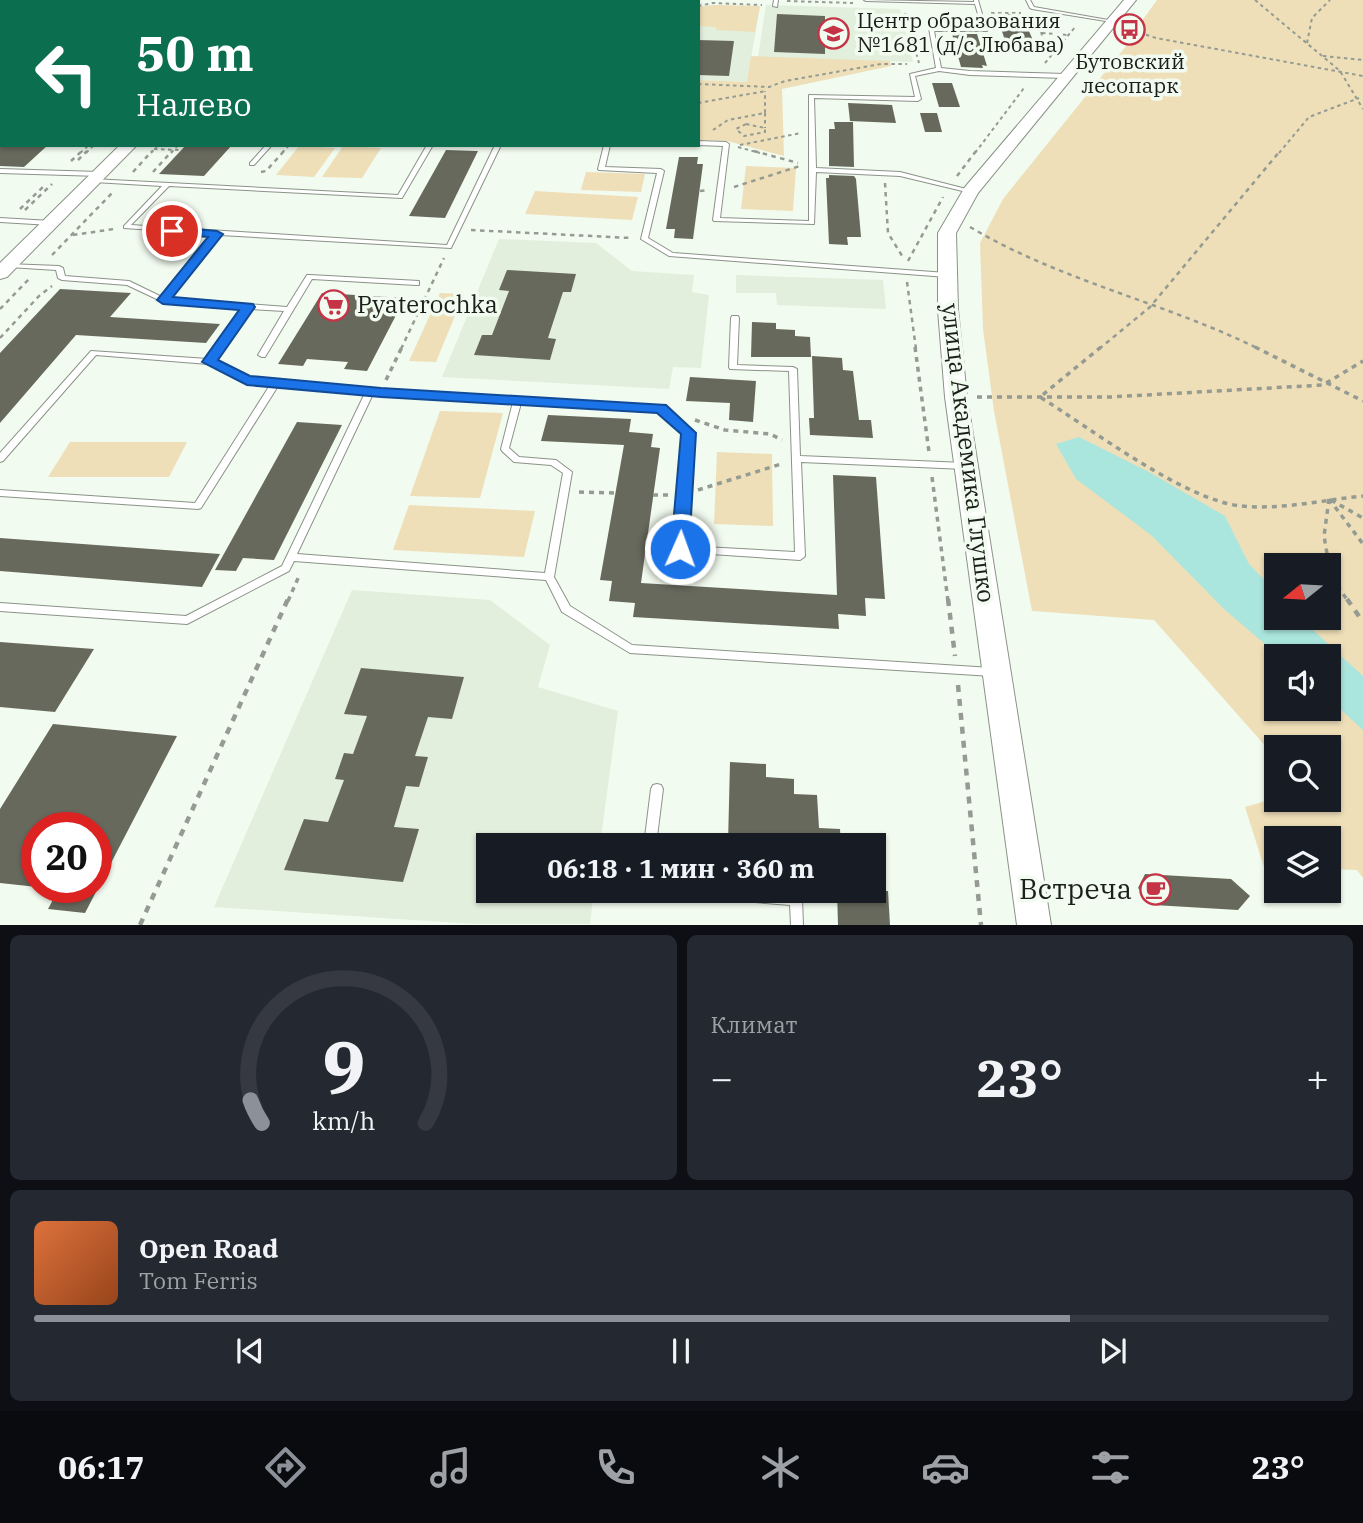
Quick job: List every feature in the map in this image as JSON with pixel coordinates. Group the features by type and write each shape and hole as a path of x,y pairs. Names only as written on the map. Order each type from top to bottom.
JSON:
{"street":[{"name":"улица Академика Глушко","path":"1034,925 953,362 947,233 971,191 1065,76 1119,24 1130,0"},
{"path":"4,269 127,147"}],"lane":[{"path":"866,0 976,1 985,30 931,29 938,68"},
{"path":"1028,0 1033,11 1119,24"},
{"path":"700,143 726,144 716,220 812,223 811,96 918,99 912,75 938,68 983,74 1065,76"},
{"path":"252,164 267,147"},
{"path":"0,171 64,173 123,181 400,197 429,147"},
{"path":"126,227 449,247 497,147"},
{"path":"606,147 601,169 661,171 644,239 671,255 947,275"},
{"path":"493,156 505,157"},
{"path":"813,170 900,174 971,191"},
{"path":"126,227 167,184"},
{"path":"0,220 51,223"},
{"path":"163,300 217,234"},
{"path":"4,269 59,268 62,278 129,283 163,300 289,309"},
{"path":"262,355 310,277 416,283"},
{"path":"210,362 248,307"},
{"path":"0,459 94,353 210,362 247,380 276,383 375,392 661,408 688,433 680,549 800,556 793,369 733,368 735,318"},
{"path":"0,493 198,506 276,383"},
{"path":"0,607 187,620 286,568 375,392"},
{"path":"518,400 505,449 517,460 552,462 568,472 549,577 566,609 630,649 997,673"},
{"path":"796,459 967,466"},
{"path":"291,557 549,577"},
{"path":"652,833 657,789"},
{"path":"796,903 797,925"}],"path":[{"path":"1255,0 1340,71 1363,100"},
{"path":"1307,43 1308,24 1320,7 1330,0"},
{"path":"700,6 791,1 858,3"},
{"path":"902,1 919,63"},
{"path":"979,13 1033,11 1050,56"},
{"path":"1119,24 1156,38 1363,76"},
{"path":"1041,33 1068,35"},
{"path":"1321,55 1363,60"},
{"path":"700,84 769,86 881,64 919,63 938,68"},
{"path":"765,128 746,124 736,129 744,136 765,132 765,128 765,113 765,91 769,86"},
{"path":"700,103 765,91"},
{"path":"1359,97 1363,109"},
{"path":"1040,397 1150,307 1309,117 1359,97"},
{"path":"708,133 728,120 765,113"},
{"path":"700,191 768,178 805,164 734,146 812,130"},
{"path":"13,221 92,147"},
{"path":"152,173 176,147"},
{"path":"0,309 154,149 181,150"},
{"path":"884,173 888,233 906,264"},
{"path":"71,235 126,227"},
{"path":"971,228 1002,248 1049,270 1229,335 1323,385 1363,401"},
{"path":"457,229 644,239"},
{"path":"375,392 439,270"},
{"path":"0,338 39,296 62,278"},
{"path":"0,330 7,331"},
{"path":"972,397 1110,397 1323,385 1363,361"},
{"path":"1040,397 1177,482 1216,502 1240,506 1363,496"},
{"path":"661,408 725,430 770,434"},
{"path":"653,495 682,495 796,459"},
{"path":"565,492 615,493"},
{"path":"1329,499 1363,518"},
{"path":"1329,499 1363,544"},
{"path":"1329,499 1324,536 1331,577 1363,622"},
{"path":"140,925 307,558"}],"shaded area":[{"path":"1157,0 1363,0 1363,878 1357,870 1341,869 1341,826 1264,826 1264,867 1245,807 1264,801 1264,812 1341,812 1341,735 1264,735 1264,744 1154,620 1032,611 994,411 983,329 980,243 1003,199 1135,35 1143,31 1136,29"},
{"name":"Центр образования №1681 (д/с Любава)","path":"766,5 900,9 913,62 758,57"},
{"path":"760,6 747,82 700,80 700,7"},
{"path":"760,6 755,32 716,30 716,27 700,26 700,7"},
{"path":"751,56 890,61 891,66 782,89 784,156 727,141 700,140 700,80 747,82"},
{"path":"298,147 335,148 314,177 276,175"},
{"path":"342,147 381,148 362,178 322,177"},
{"path":"746,166 796,168 793,211 741,209"},
{"path":"586,172 645,174 641,192 581,190"},
{"path":"535,191 638,197 632,220 525,214"},
{"path":"499,239 596,243 632,271 694,275 692,292 709,295 701,368 673,367 669,389 442,377"},
{"path":"736,275 883,280 886,309 777,305 776,293 736,293"},
{"path":"440,293 464,294 436,362 409,361"},
{"path":"440,411 503,413 480,498 410,496"},
{"path":"70,442 187,442 169,477 48,477"},
{"path":"717,452 772,454 773,526 714,524"},
{"path":"409,505 535,511 524,557 393,550"},
{"path":"352,590 490,600 550,645 538,687 618,711 602,833 476,833 476,903 593,903 590,924 474,924 214,907"}],"water":[{"path":"1079,437 1149,472 1225,516 1249,564 1264,580 1264,630 1313,630 1328,644 1265,644 1225,610 1151,535 1076,479 1056,444"},
{"path":"1341,656 1363,676 1363,730 1341,710"}],"building":[{"path":"777,14 825,16 825,54 774,52"},
{"path":"996,14 1022,15 1035,45 1007,46"},
{"path":"952,34 977,34 987,66 961,67"},
{"path":"700,40 734,41 729,76 700,75"},
{"path":"932,83 952,83 960,107 939,107"},
{"path":"848,103 892,105 896,123 850,121"},
{"path":"920,113 937,113 942,132 925,132"},
{"path":"834,122 853,122 854,167 829,166 829,129 835,129"},
{"path":"0,147 46,147 24,167 0,166"},
{"path":"184,147 230,147 204,176 159,174"},
{"path":"446,150 478,151 445,218 409,216"},
{"path":"679,157 698,157 697,164 703,164 693,239 674,238 675,229 666,229"},
{"path":"829,175 854,176 856,179 861,237 847,237 848,245 829,244 826,178 829,178"},
{"path":"507,270 576,274 571,292 563,292 548,338 556,339 550,360 474,355 482,335 492,335 509,291 499,290"},
{"path":"60,289 131,293 110,317 220,324 206,343 76,335 0,423 0,353"},
{"path":"322,293 405,298 367,371 344,369 348,362 307,359 303,366 278,364"},
{"path":"752,322 776,323 776,329 795,330 795,336 810,337 811,357 751,357"},
{"path":"812,356 842,358 843,370 853,371 859,420 871,420 873,438 810,435 809,418 814,418"},
{"path":"690,377 756,381 753,422 729,420 730,403 686,401"},
{"path":"548,415 631,419 629,432 653,434 651,447 660,448 641,583 837,595 833,475 876,477 885,599 865,598 866,616 838,614 839,629 633,617 635,603 609,601 612,581 600,580 624,445 541,441"},
{"path":"297,422 342,425 274,560 243,558 236,571 215,570"},
{"path":"0,538 220,554 202,587 0,571"},
{"path":"0,642 94,649 55,712 0,707"},
{"path":"361,668 464,677 452,719 428,717 415,756 428,757 419,787 406,786 394,827 419,829 403,882 284,870 304,819 328,822 344,780 335,779 344,753 353,754 367,716 344,714"},
{"path":"53,724 177,736 112,861 112,812 21,812 21,885 0,883 0,809"},
{"path":"730,762 766,764 766,777 794,779 794,794 817,795 819,828 840,829 840,833 728,833"},
{"path":"1145,874 1231,879 1250,896 1238,910 1154,905 1138,888"},
{"path":"888,891 890,925 838,925 837,903 886,903"},
{"path":"51,903 90,903 85,913 48,909"}],"place":[{"name":"Бутовский лесопарк","path":"1130,30"},
{"name":"Центр образования №1681 (д/с Любава)","path":"834,33"},
{"name":"Pyaterochka","path":"334,305"},
{"name":"Встреча","path":"1155,889"}],"route":[{"path":"172,231 217,234 163,300 248,307 210,362 247,380 381,392 661,408 688,433 680,549"}]}
